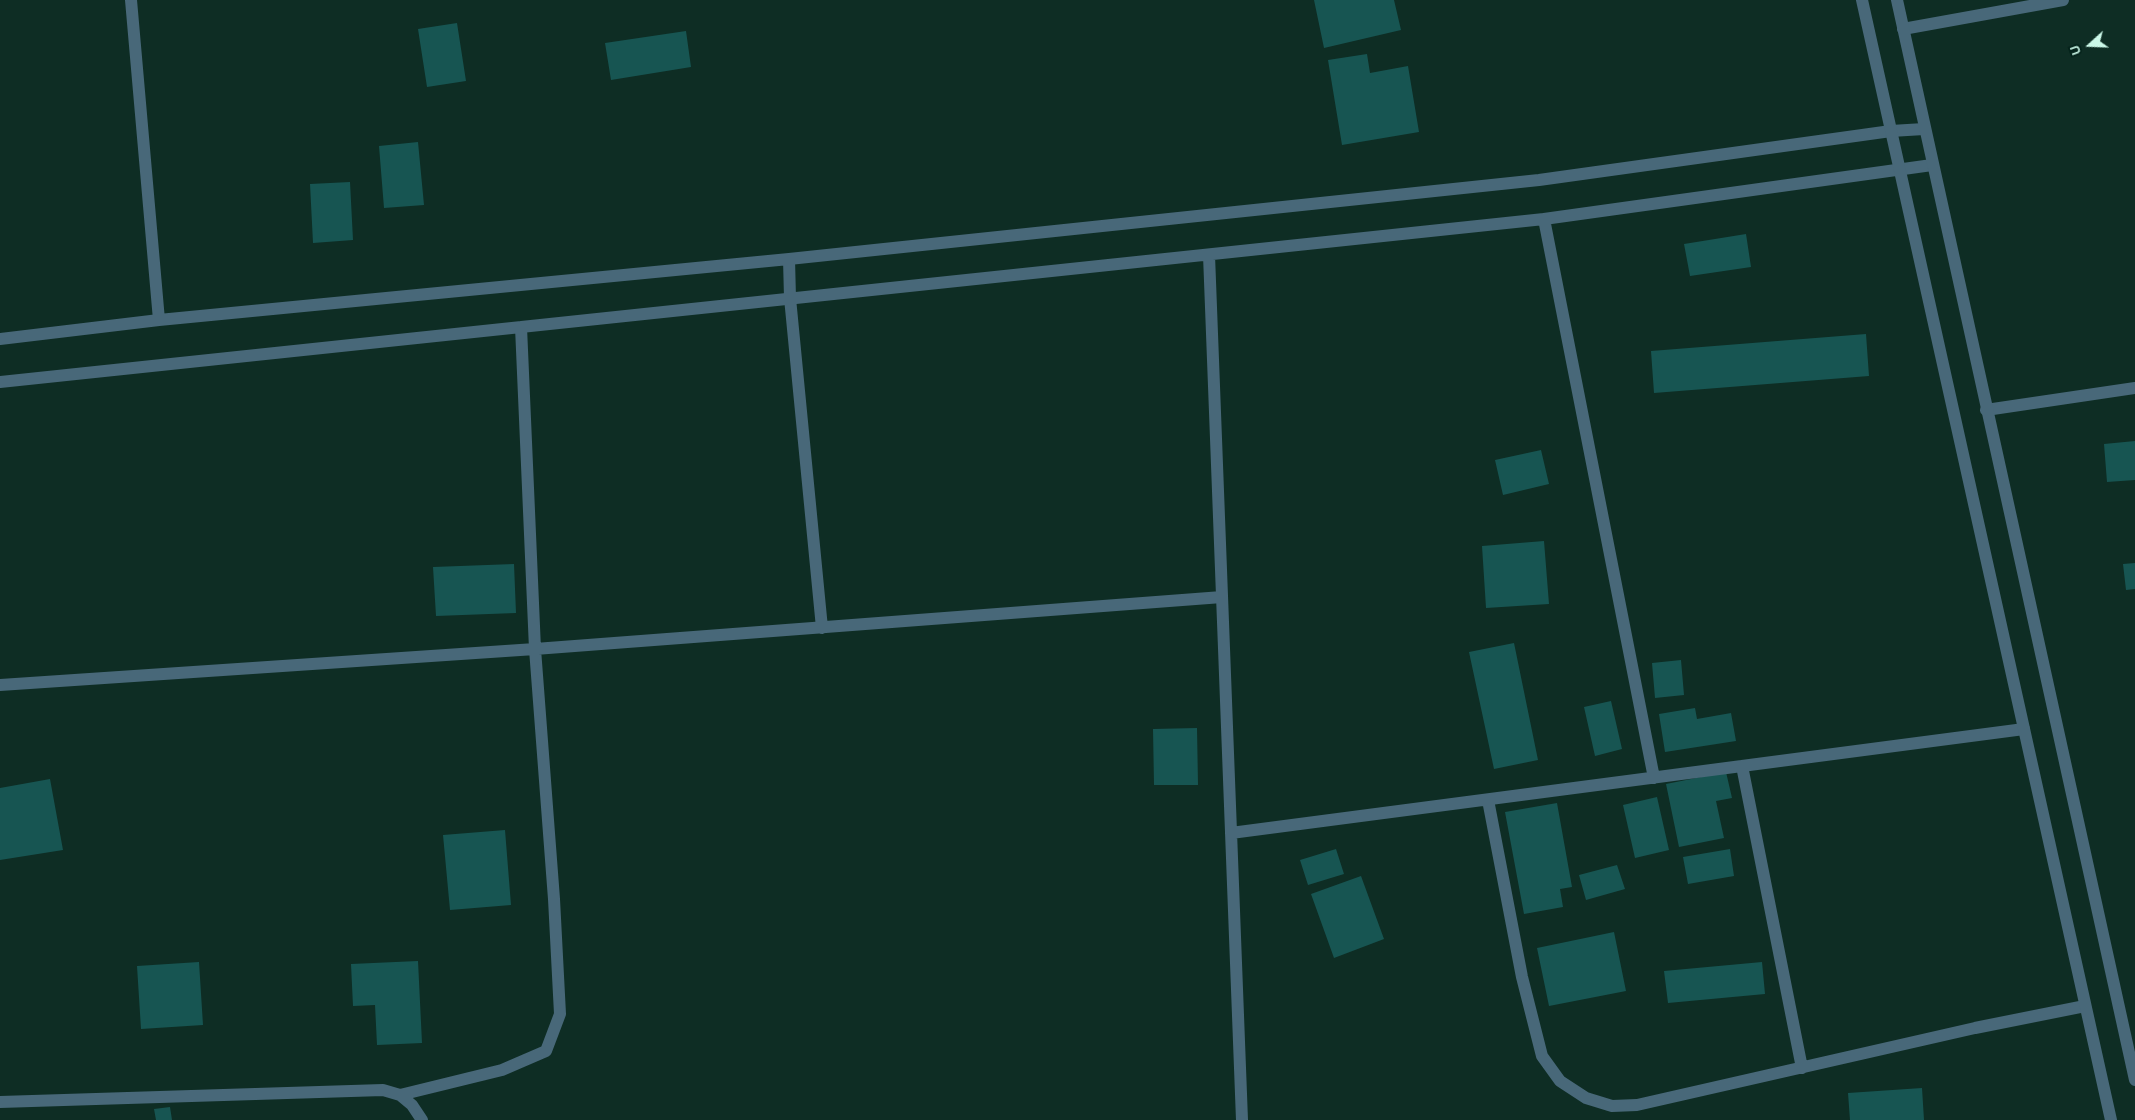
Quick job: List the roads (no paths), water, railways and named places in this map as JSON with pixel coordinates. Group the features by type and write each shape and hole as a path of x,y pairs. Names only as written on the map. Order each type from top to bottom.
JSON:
{"street":[{"path":"131,0 159,320"},
{"path":"1862,0 2111,1120"},
{"path":"1897,0 2135,1080"},
{"path":"1903,29 2063,0"},
{"path":"0,338 159,320 789,259 1539,180 1891,131 1924,129"},
{"path":"0,382 1544,220 1932,165"},
{"path":"1544,220 1654,778"},
{"path":"1209,255 1242,1120"},
{"path":"789,259 790,298 822,628"},
{"path":"0,1102 383,1090 400,1094 502,1070 546,1051 560,1014 554,899 534,649 521,327"},
{"path":"1986,410 2135,388"},
{"path":"0,685 534,649 1222,597"},
{"path":"1231,833 2024,729"},
{"path":"1742,766 1802,1068"},
{"path":"1488,800 1522,977 1540,1047 1546,1063 1560,1081 1586,1098 1612,1106 1637,1105 1974,1028 2085,1006"},
{"path":"400,1094 412,1104 422,1120"}]}
